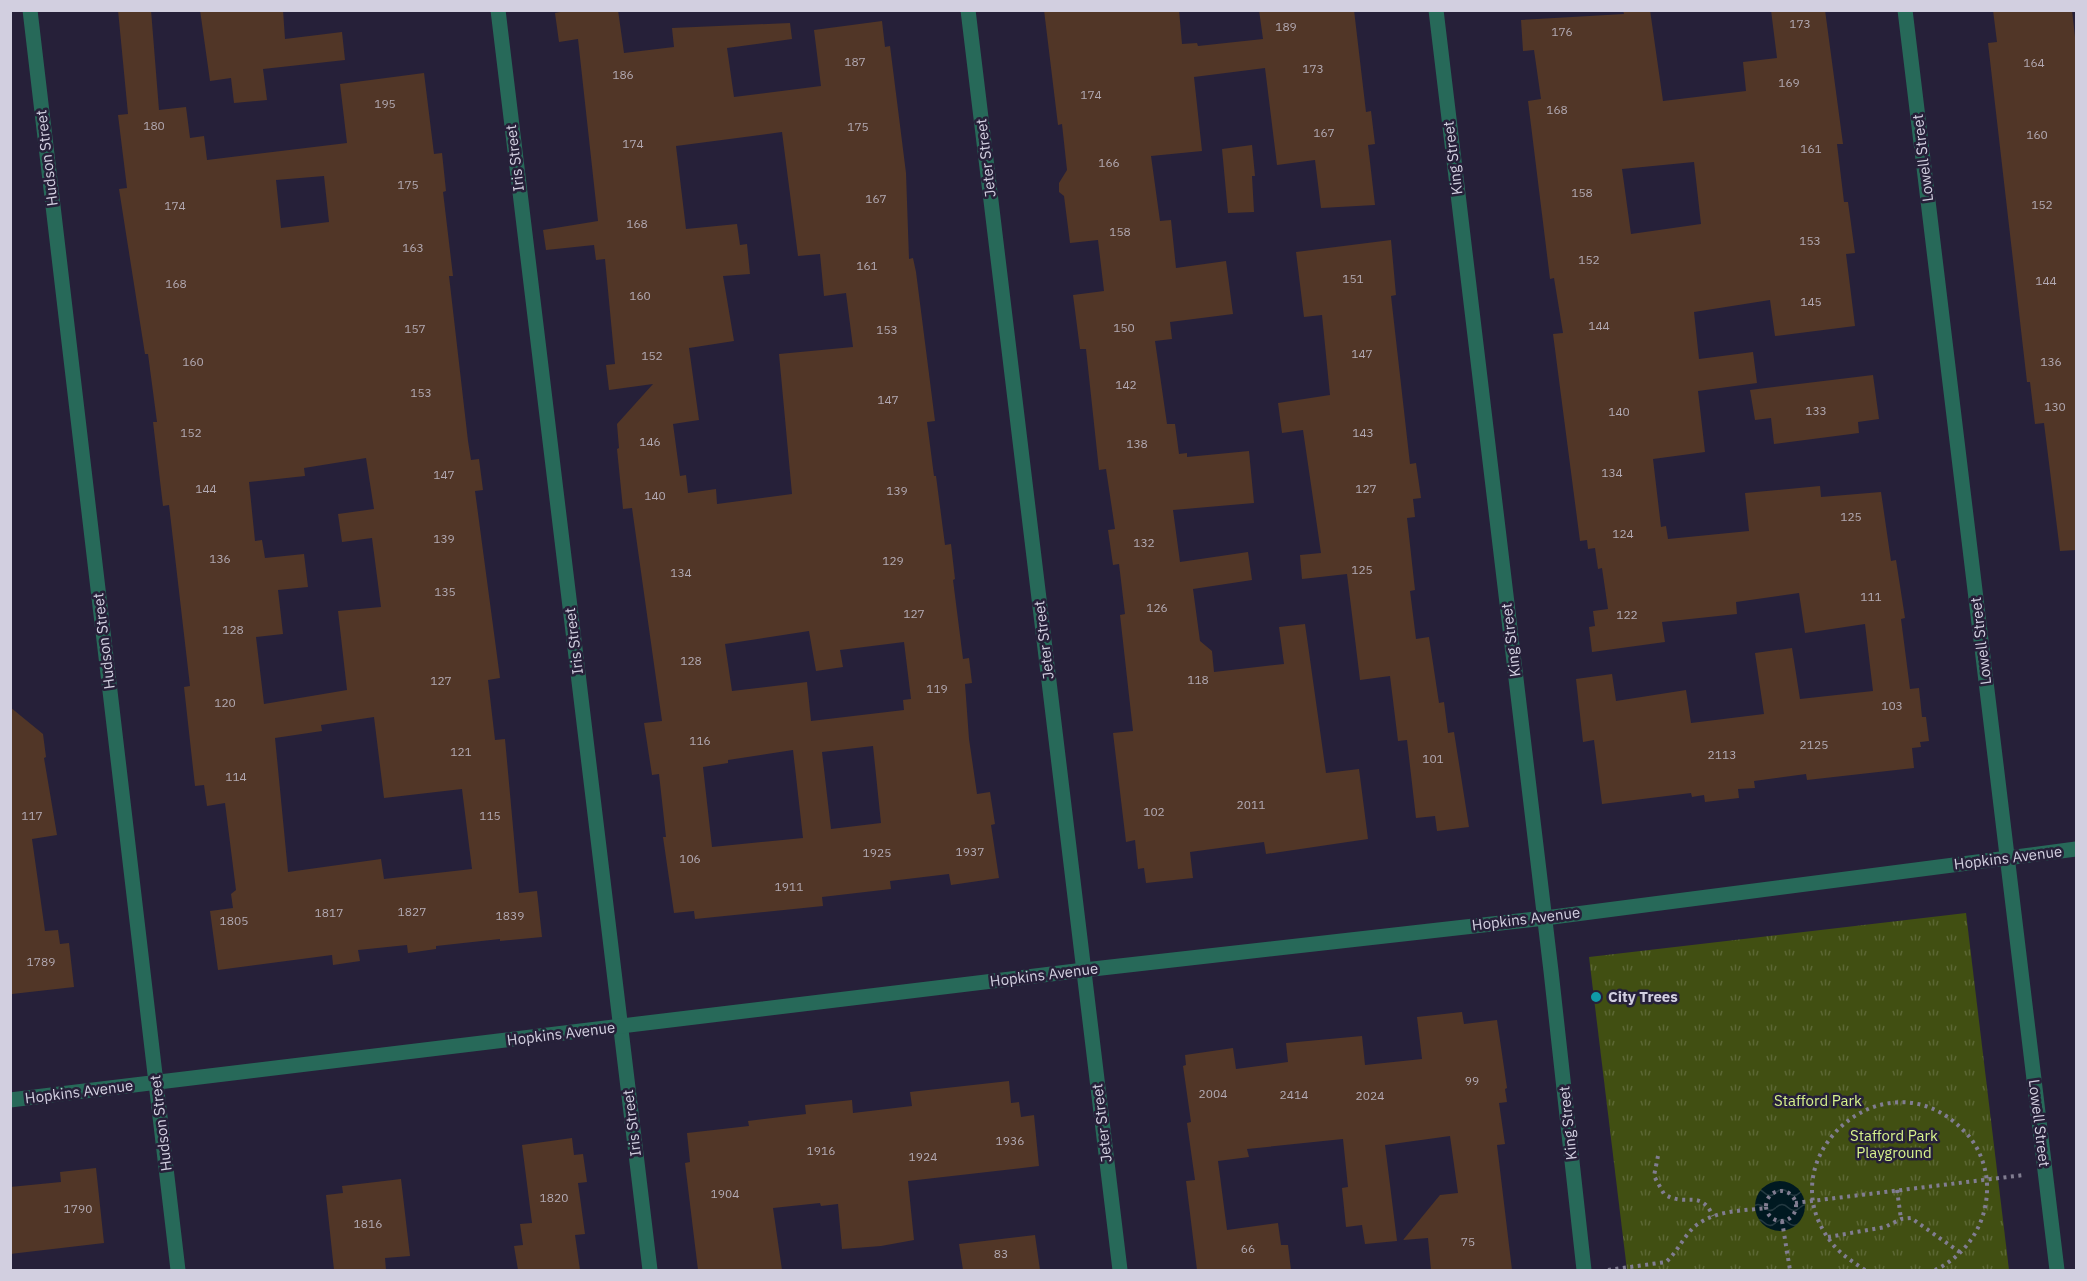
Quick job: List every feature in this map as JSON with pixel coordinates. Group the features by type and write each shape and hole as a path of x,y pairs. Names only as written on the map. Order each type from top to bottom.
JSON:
{"street":[{"name":"Hudson Street","path":"30,10 178,1270"},
{"name":"Iris Street","path":"498,10 650,1270"},
{"name":"Jeter Street","path":"968,10 1120,1270"},
{"name":"King Street","path":"1436,10 1545,918 1584,1270"},
{"name":"Lowell Street","path":"1905,10 2057,1270"},
{"name":"Hopkins Avenue","path":"10,1100 1084,970 1545,918 2076,849"}],"path":[{"path":"1865,1270 1847,1258 1828,1237 1819,1221 1814,1201 1814,1178 1819,1158 1828,1140 1841,1124 1877,1105 1897,1102 1918,1104 1937,1110 1955,1121 1980,1153 1987,1179 1983,1219 1972,1239 1960,1252 1935,1270"},
{"path":"1658,1156 1654,1176 1664,1194 1683,1201 1702,1200 1707,1204 1713,1216"},
{"path":"1795,1203 2045,1172"},
{"path":"1897,1190 1901,1219"},
{"path":"1781,1192 1791,1195 1795,1203 1792,1216 1782,1221 1770,1217 1766,1208 1768,1198 1781,1192"},
{"path":"1605,1270 1650,1266 1666,1262 1692,1230 1713,1216 1766,1208"},
{"path":"1828,1237 1885,1227 1901,1219 1911,1218 1960,1252"},
{"path":"1782,1221 1790,1270"}],"green space":[{"name":"Stafford Park","path":"1966,913 2009,1270 1627,1270 1589,957"}],"water":[{"path":"1780,1181 1798,1188 1805,1206 1798,1224 1780,1231 1762,1224 1755,1206 1762,1188"}],"building":[{"path":"118,10 151,10 159,110 186,107 190,138 204,136 207,160 347,143 340,84 424,73 434,154 442,153 446,191 443,192 453,276 449,276 468,441 471,460 479,459 483,490 475,491 500,678 488,680 495,740 505,739 519,893 537,891 542,937 436,946 436,949 408,953 407,945 358,950 360,961 333,965 332,955 218,970 210,911 233,908 231,894 236,890 225,803 207,806 204,785 195,786 184,687 190,686 169,505 163,506 153,422 157,422 148,354 145,354 119,189 127,188 118,115 128,114","holes":["324,176 329,222 281,228 276,180","366,458 374,509 338,514 342,542 372,538 381,607 338,611 347,690 264,704 256,637 283,634 278,590 308,587 304,554 265,558 262,540 255,541 249,482 305,476 304,468","374,717 384,798 462,789 472,869 384,879 381,859 288,872 275,738 322,731 321,725"]},
{"path":"200,10 283,10 285,39 342,32 345,60 263,69 267,100 234,103 231,78 210,81"},
{"path":"571,10 618,10 624,53 674,47 672,28 790,23 792,39 727,48 734,97 821,86 814,30 882,21 885,47 890,46 906,173 909,259 913,258 916,272 935,421 927,422 934,476 936,476 945,545 951,544 963,659 969,658 972,683 965,684 969,739 977,794 990,792 995,824 991,825 999,878 951,885 949,874 890,881 891,889 822,897 823,906 695,919 694,911 674,913 663,837 666,837 659,774 652,775 644,723 662,721 632,508 623,509 617,449 619,448 617,424 653,384 609,390 606,365 615,364 605,259 596,260 594,245 546,250 543,230 598,221 578,39 559,42 555,13","holes":["782,132 798,256 820,254 824,296 846,293 853,347 779,354 792,494 717,504 716,489 688,493 686,475 680,476 673,424 699,420 689,348 734,341 723,276 750,274 747,244 740,245 737,224 686,229 676,146","809,631 816,671 843,667 840,650 904,642 911,699 903,700 904,710 811,721 807,682 732,691 725,644","873,746 881,823 831,829 822,752","793,750 803,838 712,847 703,767 728,763 728,760"]},
{"path":"1044,10 1179,10 1182,44 1197,43 1198,46 1263,39 1259,10 1354,10 1366,112 1371,111 1375,144 1368,145 1375,205 1321,208 1315,160 1277,165 1265,68 1194,77 1202,151 1151,156 1160,221 1171,220 1176,268 1226,261 1233,314 1170,322 1172,339 1155,341 1167,424 1175,424 1179,454 1187,453 1187,457 1249,451 1254,503 1173,510 1180,562 1248,552 1252,580 1193,589 1200,641 1212,651 1214,672 1284,664 1279,627 1305,624 1326,773 1359,769 1368,839 1266,854 1264,842 1190,852 1193,878 1146,883 1144,868 1138,869 1135,840 1126,842 1113,733 1133,731 1120,615 1125,614 1119,564 1113,565 1108,530 1115,529 1106,469 1099,470 1086,349 1080,349 1073,295 1104,291 1098,240 1070,243 1064,196 1059,192 1059,183 1067,170 1062,124 1058,125"},
{"path":"1623,10 1650,10 1663,101 1746,91 1743,62 1777,58 1771,10 1825,10 1843,144 1837,144 1844,202 1848,202 1855,253 1846,254 1855,326 1775,336 1770,300 1694,312 1699,359 1753,352 1757,383 1698,391 1705,452 1653,459 1661,527 1666,526 1668,539 1749,531 1745,493 1820,486 1821,497 1881,492 1891,561 1896,560 1905,618 1901,619 1910,689 1919,688 1922,717 1926,717 1929,741 1920,742 1921,747 1912,748 1914,768 1807,780 1806,774 1754,781 1755,788 1738,789 1739,798 1705,802 1704,795 1692,797 1691,793 1602,804 1594,740 1583,742 1576,679 1612,674 1616,701 1686,690 1691,723 1764,714 1755,653 1792,648 1800,699 1873,691 1865,624 1805,633 1799,593 1736,602 1737,614 1662,622 1665,642 1592,652 1589,627 1595,626 1593,611 1608,609 1602,568 1598,569 1595,548 1588,549 1587,540 1580,541 1553,334 1563,333 1554,278 1550,279 1528,101 1541,99 1534,50 1523,51 1521,20 1624,14","holes":["1694,162 1701,224 1631,234 1622,169"]},
{"path":"1993,10 2072,10 2076,46 2076,550 2060,551 2044,423 2035,424 2030,382 2027,382 1988,43 1997,42"},
{"path":"1252,145 1255,176 1252,176 1254,212 1228,213 1222,149"},
{"path":"1391,240 1396,295 1391,296 1410,464 1416,463 1421,498 1413,499 1415,517 1407,518 1415,590 1410,591 1416,639 1429,637 1439,703 1444,702 1448,733 1454,732 1469,827 1437,831 1435,816 1416,818 1407,740 1398,741 1390,676 1360,680 1347,574 1302,579 1300,555 1321,553 1303,430 1282,433 1278,403 1330,395 1322,315 1304,317 1296,252"},
{"path":"1873,375 1879,419 1858,422 1859,433 1774,444 1771,418 1755,420 1750,390"},
{"path":"10,707 43,734 46,757 44,758 57,835 32,839 45,931 58,930 60,944 69,943 74,987 12,994"},
{"path":"1462,1012 1464,1024 1497,1020 1507,1102 1499,1103 1505,1144 1497,1145 1512,1270 1431,1270 1428,1238 1403,1240 1440,1195 1458,1193 1450,1136 1385,1145 1397,1241 1365,1244 1362,1225 1346,1227 1342,1188 1348,1187 1343,1139 1247,1149 1249,1157 1218,1161 1227,1230 1278,1223 1281,1245 1288,1245 1291,1270 1197,1270 1186,1181 1195,1180 1187,1123 1191,1122 1183,1066 1186,1065 1185,1055 1233,1048 1236,1069 1288,1062 1286,1043 1362,1036 1365,1065 1422,1059 1417,1017"},
{"path":"1009,1081 1011,1103 1019,1102 1021,1117 1034,1115 1039,1166 908,1181 914,1240 881,1246 842,1249 838,1204 821,1206 820,1203 773,1208 782,1270 698,1270 685,1163 690,1162 687,1133 749,1126 748,1121 806,1114 805,1105 852,1100 853,1113 912,1106 910,1092"},
{"path":"572,1138 574,1155 583,1154 587,1182 578,1183 585,1234 575,1235 580,1270 518,1270 514,1246 523,1245 520,1224 532,1223 522,1145"},
{"path":"96,1168 104,1243 10,1254 10,1187 61,1182 60,1172"},
{"path":"401,1179 410,1256 385,1258 386,1270 334,1270 326,1195 343,1193 342,1186"},
{"path":"1035,1235 1040,1270 963,1270 959,1244"}],"place":[{"name":"City Trees","path":"1596,997"}],"park label":[{"name":"Stafford Park Playground","path":"1894,1144"}]}
